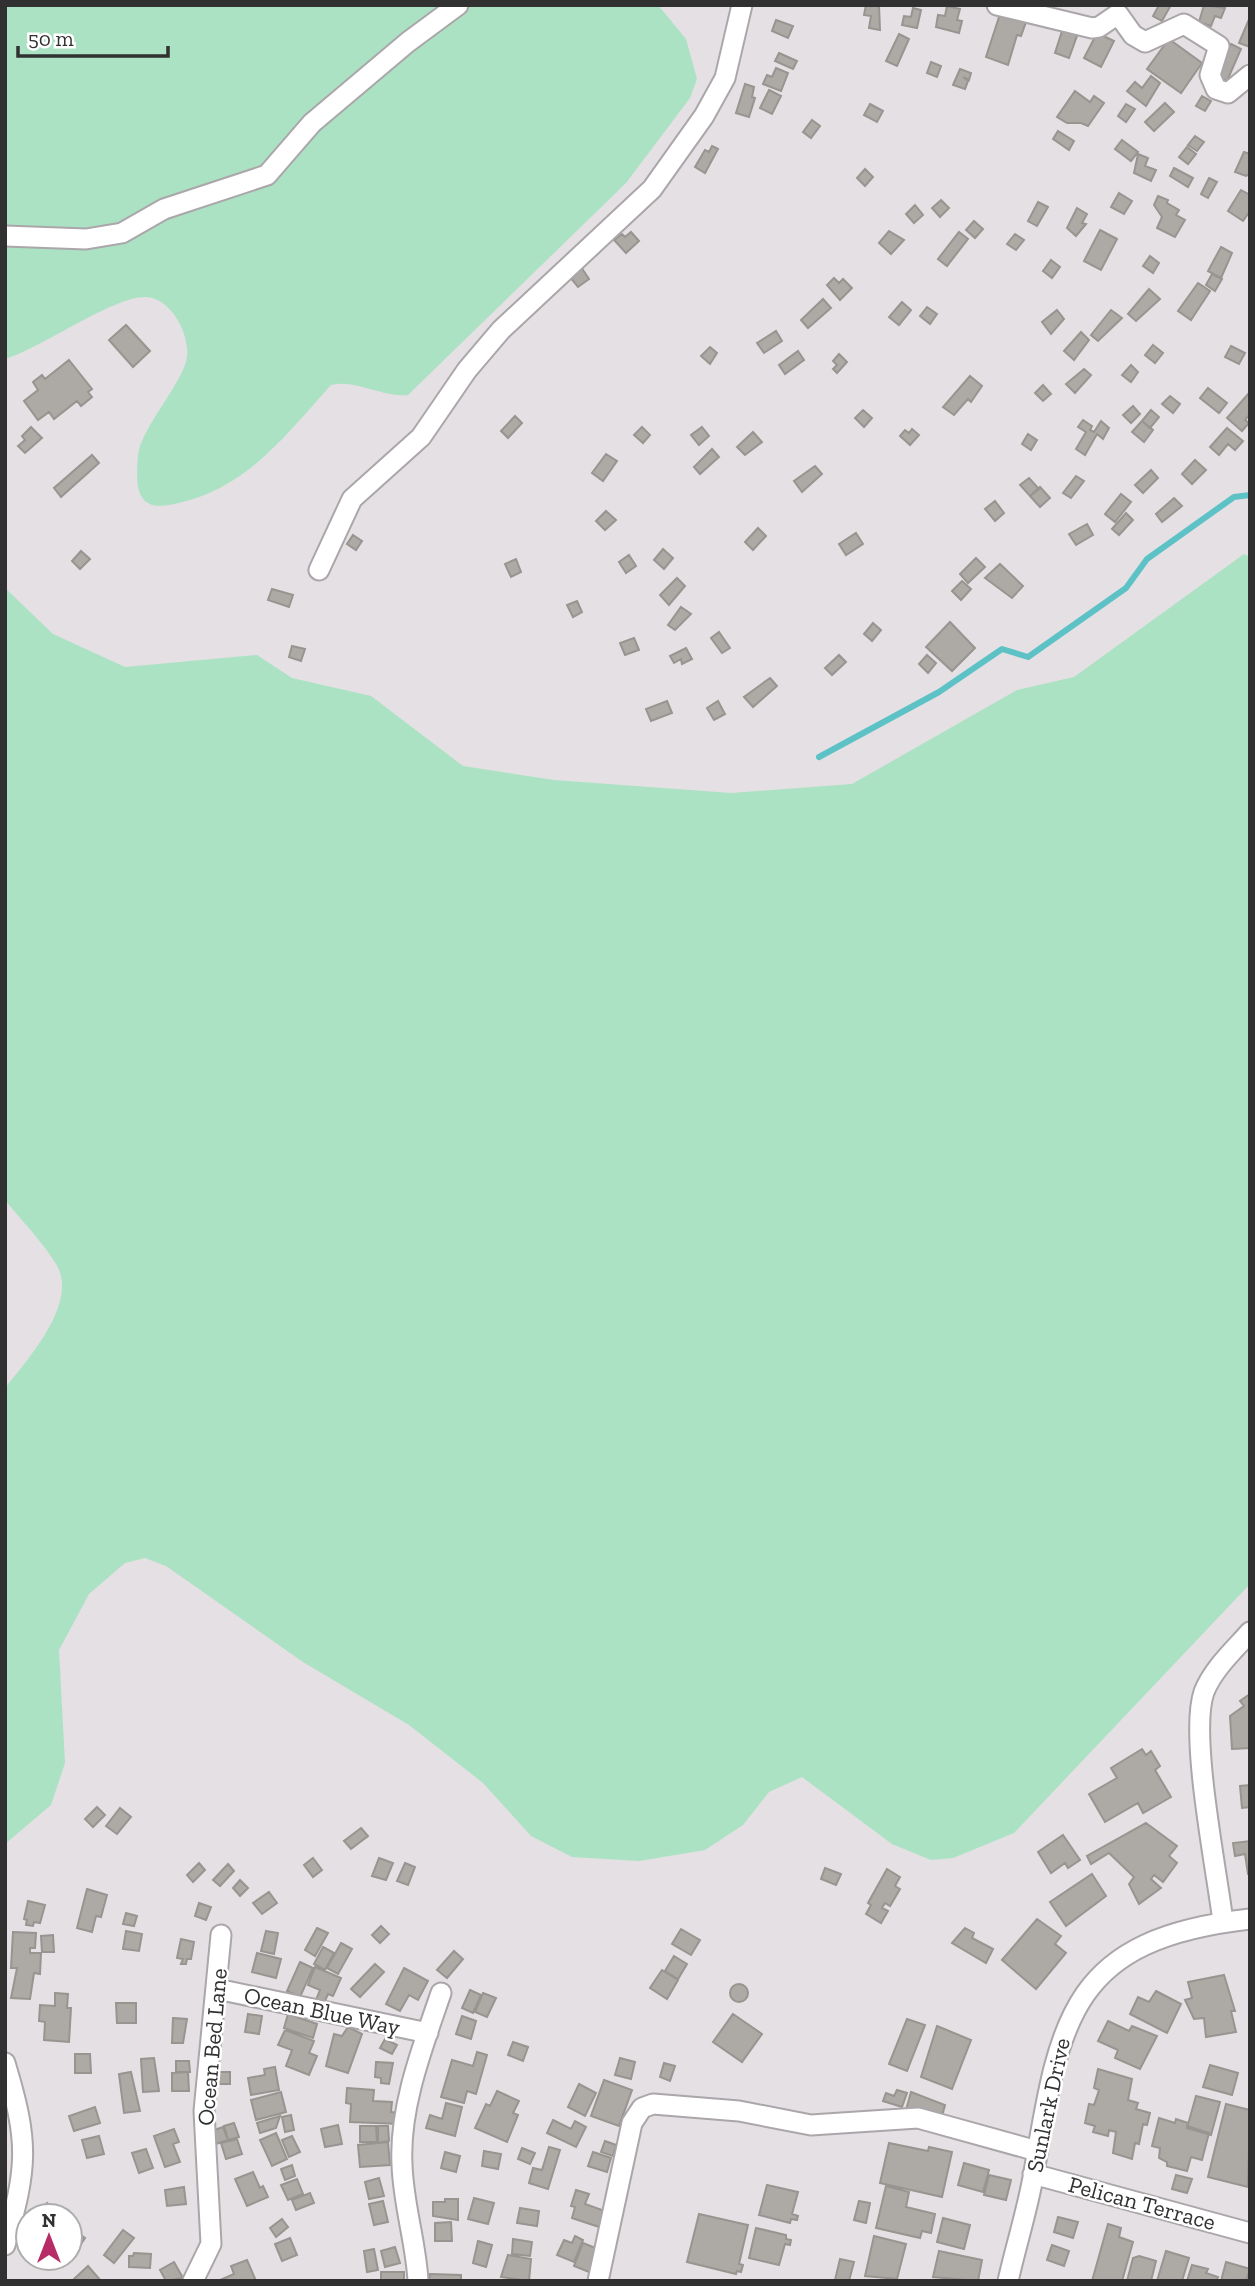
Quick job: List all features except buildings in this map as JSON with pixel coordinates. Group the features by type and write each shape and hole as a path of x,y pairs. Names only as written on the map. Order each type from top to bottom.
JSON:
{"street":[{"path":"5,236 86,239 122,233 164,209 267,175 313,123 408,42 458,5"},
{"path":"319,570 352,499 421,437 467,370 501,330 652,189 704,116 725,78 742,5"},
{"path":"997,5 1092,28 1099,27 1118,14 1133,35 1145,42 1184,24 1219,48 1210,67 1210,75 1216,89 1228,93 1250,75"},
{"path":"1223,1922 1201,1749 1199,1713 1212,1677 1250,1632"},
{"name":"Sunlark Drive","path":"1008,2281 1034,2174 1057,2050 1074,2007 1090,1985 1144,1945 1170,1934 1250,1919"},
{"name":"Ocean Bed Lane","path":"193,2281 211,2244 204,2111 221,1935"},
{"name":"Ocean Blue Way","path":"217,1989 428,2034"},
{"path":"418,2281 401,2162 407,2108 441,1993"},
{"path":"5,2063 22,2129 24,2169 5,2245"},
{"path":"597,2281 632,2123 642,2108 653,2104 739,2111 811,2125 918,2118 1037,2151"},
{"name":"Pelican Terrace","path":"1034,2174 1250,2233"}],"green space":[{"path":"5,5 658,5 686,39 697,79 690,98 626,183 408,395 389,394 350,384 331,385 278,443 241,475 196,498 158,506 143,499 138,485 137,466 146,433 178,379 187,357 182,328 171,310 155,299 132,299 97,313 38,345 5,359"},
{"path":"1244,554 1250,557 1250,1584 1014,1833 953,1858 931,1860 892,1844 802,1777 769,1792 743,1825 705,1850 639,1861 572,1857 531,1836 483,1783 409,1725 303,1662 166,1566 145,1558 125,1563 89,1594 59,1650 65,1763 51,1805 5,1844 5,1388 48,1330 61,1295 62,1279 56,1264 38,1239 5,1200 5,588 53,634 125,667 257,655 292,678 371,696 463,766 554,780 731,793 852,784 1017,690 1074,677"}],"waterway":[{"path":"819,757 939,692 1002,649 1028,657 1126,588 1147,559 1234,497 1250,495"}]}
